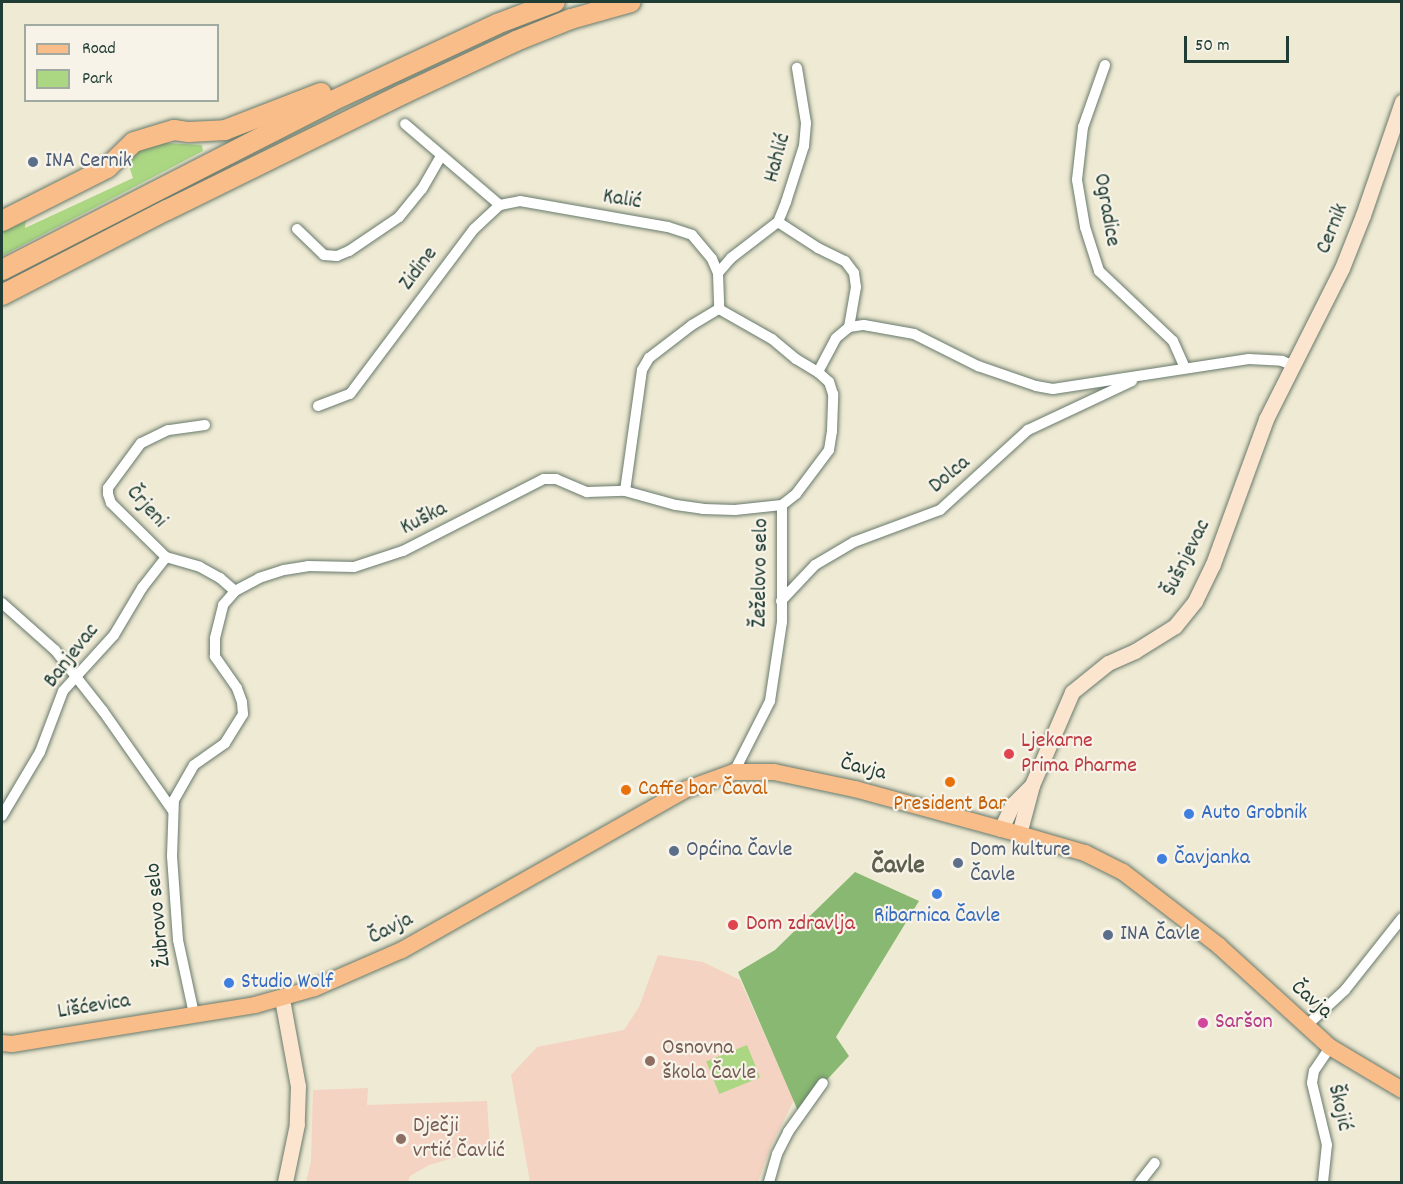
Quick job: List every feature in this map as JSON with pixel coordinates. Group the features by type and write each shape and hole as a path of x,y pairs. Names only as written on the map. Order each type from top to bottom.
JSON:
{"highway":[{"path":"2,221 106,168 134,142 174,130 189,132 225,130 276,112 361,76 475,23 537,2"},
{"path":"2,270 342,96 488,28 555,2"},
{"path":"2,295 323,133 516,41 571,20 631,2"},
{"path":"2,309 258,176 302,151 323,133"}],"main road":[{"name":"Čavja","path":"194,1014 282,999 315,988 402,951 687,789 734,772 774,772 855,789 1019,834 1085,853 1123,872 1220,946 1330,1047 1401,1090"},
{"name":"Lišćevica","path":"2,1043 12,1044 194,1014"}],"street":[{"name":"Ogradice","path":"1105,65 1083,127 1077,180 1085,227 1099,271 1173,341 1185,368"},
{"name":"Hahlić","path":"778,222 804,146 806,123 797,68"},
{"name":"Cernik","path":"1292,365 1342,268 1363,215 1401,104"},
{"path":"405,124 500,205"},
{"path":"297,229 324,255 337,256 349,251 399,217 422,189 441,156"},
{"name":"Kalić","path":"500,205 520,201 668,227 692,235 712,259 718,273 719,309"},
{"name":"Zidine","path":"318,406 350,394 474,229 500,205"},
{"path":"718,273 731,258 778,222 818,248 845,261 854,273 856,286 849,327"},
{"path":"625,491 642,370 649,358 692,325 719,309 772,339 796,359 818,372 836,338 849,327 864,326 914,334 978,366 1035,386 1073,387 1185,368 1265,358 1292,365"},
{"name":"Šušnjevac","path":"1019,834 1032,785 1072,692 1108,663 1135,651 1175,626 1195,601 1213,564 1266,419 1292,365"},
{"name":"Žeželovo selo","path":"734,772 770,702 782,622 782,505 796,494 829,450 833,394 829,382 818,372"},
{"name":"Dolca","path":"781,601 815,566 854,542 940,510 1028,430 1144,375"},
{"name":"Črjeni","path":"205,425 168,430 141,443 108,488 111,502 165,557 200,567 220,578 235,591"},
{"name":"Kuška","path":"235,591 258,578 284,570 308,566 354,567 403,551 544,479 556,479 587,492 625,491 676,505 703,509 735,510 782,505"},
{"name":"Banjevac","path":"2,816 40,752 63,692 114,635 142,588 165,557"},
{"name":"Žubrovo selo","path":"194,1014 178,940 172,856 174,800 194,765 225,743 243,714 237,688 215,657 215,638 224,605 235,591"},
{"path":"2,603 55,650 174,811"},
{"name":"Šušnjevac","path":"1001,829 1012,805 1032,785"},
{"path":"1306,1026 1345,990 1401,918"},
{"path":"282,999 298,1086 297,1124 285,1182"},
{"name":"Škojić","path":"1323,1182 1328,1160 1327,1144 1312,1083 1314,1071 1330,1047"},
{"path":"769,1182 777,1154 788,1132 823,1083"},
{"path":"1140,1182 1155,1163"}],"shaded area":[{"name":"Osnovna škola Čavle","path":"658,955 703,962 740,980 794,1100 771,1146 758,1182 530,1182 511,1075 537,1047 624,1030 639,1007"},
{"name":"Dječji vrtić Čavlić","path":"368,1088 367,1105 487,1101 490,1147 429,1165 410,1176 408,1182 306,1182 311,1161 313,1090"}],"green space":[{"path":"148,142 202,145 203,151 2,256 2,230 26,218 25,228 133,178 129,166 133,153"},
{"path":"855,872 919,901 836,1037 849,1056 798,1111 738,972 775,950"},
{"path":"747,1045 760,1077 719,1094 706,1061"}],"place":[{"name":"INA Cernik","path":"33,162"},
{"name":"Ljekarne Prima Pharme","path":"1009,754"},
{"name":"President Bar","path":"950,782"},
{"name":"Caffe bar Čaval","path":"626,790"},
{"name":"Auto Grobnik","path":"1189,814"},
{"name":"Općina Čavle","path":"674,851"},
{"name":"Čavjanka","path":"1162,859"},
{"name":"Dom kulture Čavle","path":"958,863"},
{"name":"Ribarnica Čavle","path":"937,894"},
{"name":"Dom zdravlja","path":"733,925"},
{"name":"INA Čavle","path":"1108,935"},
{"name":"Studio Wolf","path":"229,983"},
{"name":"Saršon","path":"1203,1023"},
{"name":"Osnovna škola Čavle","path":"650,1061"},
{"name":"Dječji vrtić Čavlić","path":"401,1139"}],"district":[{"name":"Čavle","path":"898,867"}]}
